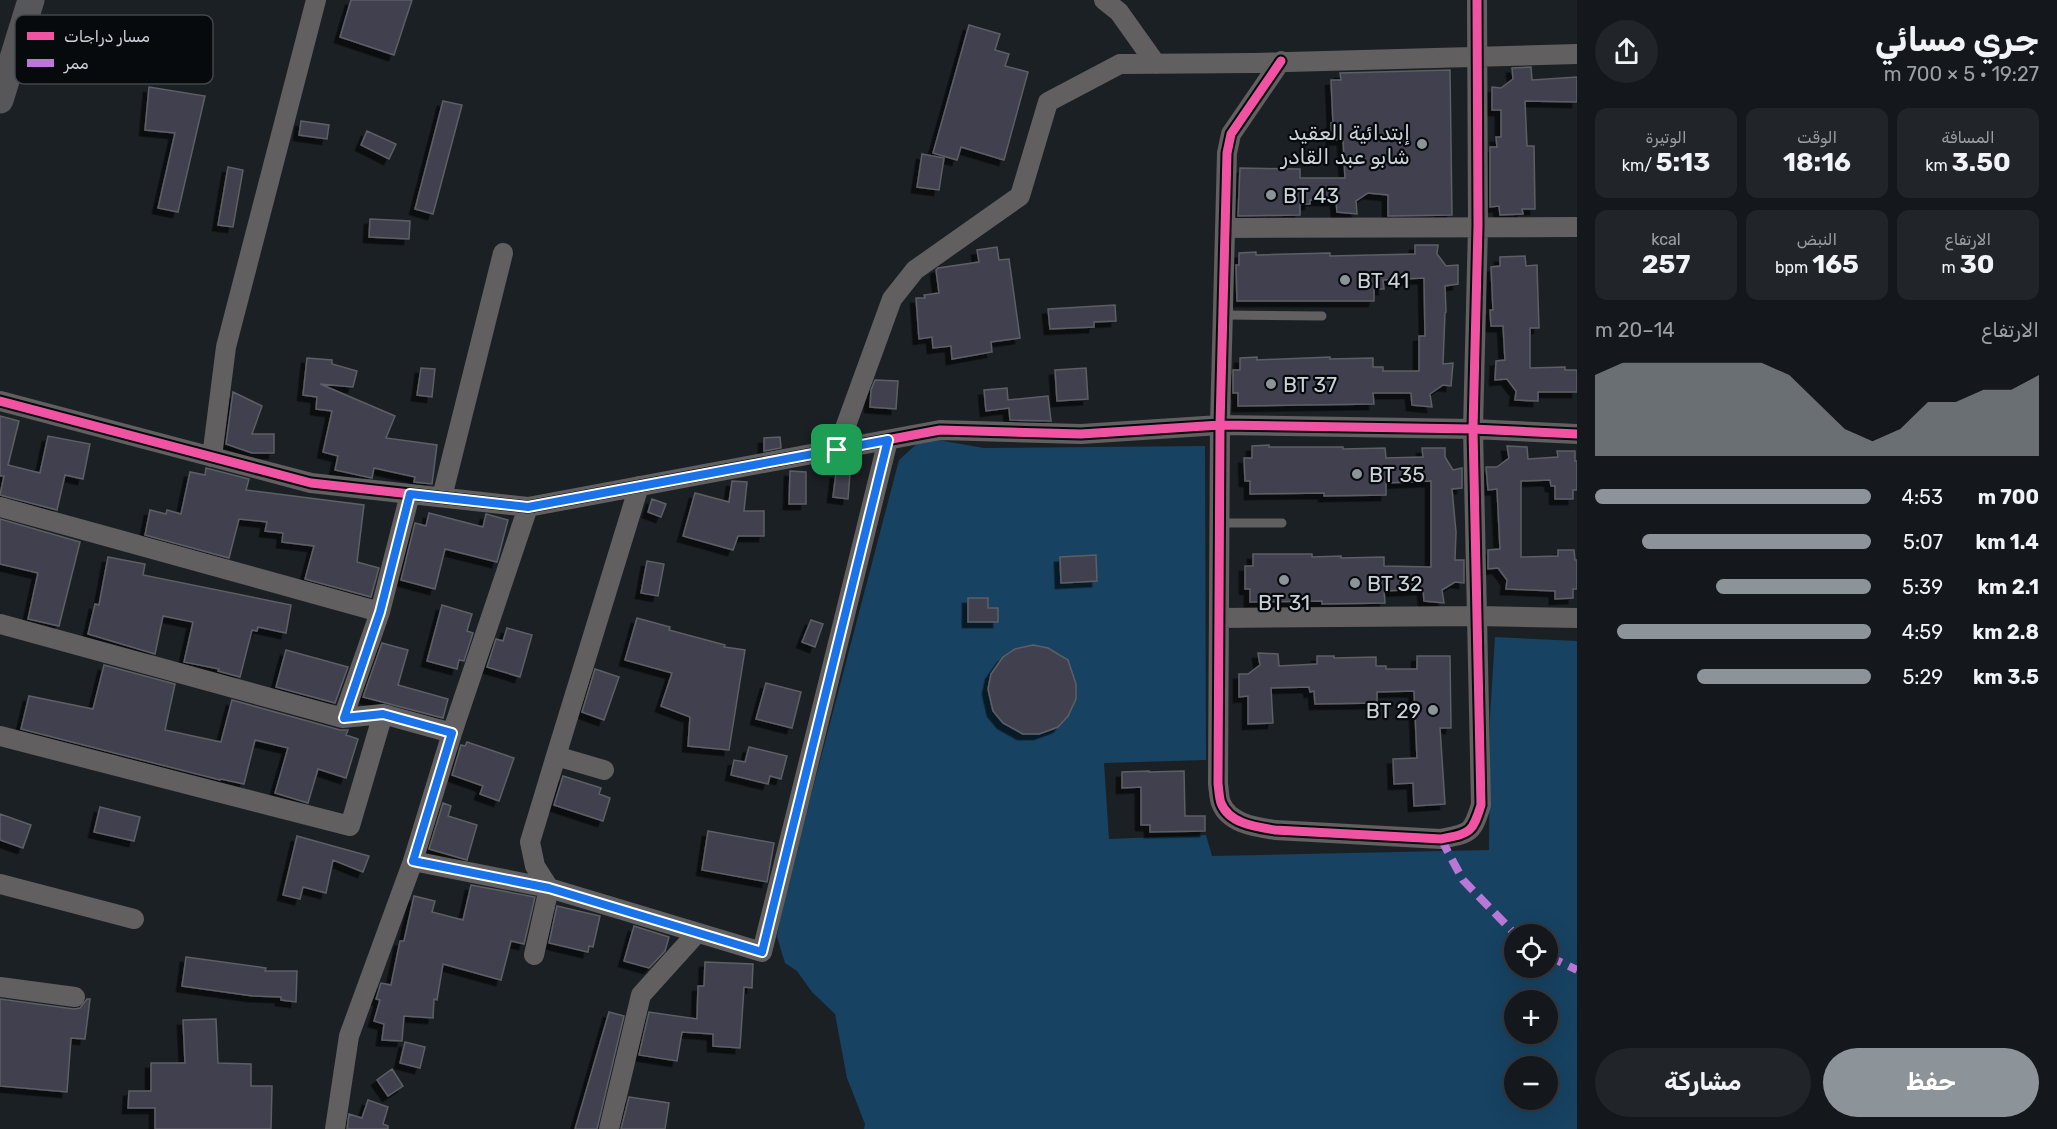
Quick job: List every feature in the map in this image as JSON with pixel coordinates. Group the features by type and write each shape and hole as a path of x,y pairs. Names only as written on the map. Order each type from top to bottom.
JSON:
{"main road":[{"path":"26,15 31,0"},
{"path":"0,100 15,52"}],"street":[{"path":"212,457 226,347 316,0"},
{"path":"1104,0 1119,12 1156,64"},
{"path":"1281,61 1231,134 1227,153 1219,524 1218,784 1221,805 1233,818 1252,827 1275,830 1441,839 1462,835 1474,827 1481,805 1473,429 1478,226 1476,0"},
{"path":"837,450 892,299 915,270 1020,196 1048,102 1120,64 1577,54"},
{"path":"1225,228 1577,227"},
{"path":"442,497 503,253"},
{"path":"0,401 311,483 528,507 940,430 1081,434 1220,425 1473,429 1577,434"},
{"path":"413,861 549,888 762,952 888,440"},
{"path":"534,955 549,888 535,866 530,842 639,486"},
{"path":"344,718 380,612 410,494"},
{"path":"0,507 380,612"},
{"path":"335,1129 349,1036 413,861 452,733 528,507"},
{"path":"1219,618 1477,616 1577,618"},
{"path":"0,624 344,718 383,714 452,733"},
{"path":"0,736 350,826 383,714"},
{"path":"556,756 604,770"},
{"path":"0,884 134,919"},
{"path":"609,1129 641,995 697,933"},
{"path":"0,987 75,997"}],"lane":[{"path":"1223,315 1322,316"},
{"path":"1219,524 1282,523"}],"shaded area":[{"path":"932,439 984,448 1205,446 1206,760 1104,763 1109,839 1206,835 1212,856 1489,850 1490,716 1495,637 1577,641 1577,1129 864,1129 865,1124 847,1078 835,1014 812,992 797,971 785,963 777,937 781,910 899,460 921,440"}],"building":[{"path":"351,0 412,0 394,55 340,37"},
{"path":"969,25 1000,34 995,50 1009,54 1005,66 1028,72 1004,160 961,147 957,160 933,153"},
{"path":"1531,67 1532,80 1577,77 1577,102 1525,101 1527,146 1534,146 1535,209 1522,209 1523,214 1500,215 1499,206 1490,207 1490,147 1497,147 1496,137 1501,137 1501,110 1492,110 1492,87 1501,88 1513,79 1512,68"},
{"path":"1450,70 1452,215 1388,216 1388,195 1368,193 1356,201 1357,214 1337,212 1336,200 1310,200 1310,204 1300,204 1300,215 1238,216 1240,168 1300,169 1300,178 1345,178 1343,139 1332,140 1331,123 1333,123 1331,80 1341,80 1340,73"},
{"path":"149,87 205,96 178,212 158,208 175,133 145,130"},
{"path":"443,101 462,105 433,214 415,209"},
{"path":"301,121 329,125 327,139 299,135"},
{"path":"367,131 396,144 389,159 361,145"},
{"path":"922,154 944,158 939,190 917,187"},
{"path":"228,167 243,170 233,227 218,225"},
{"path":"370,219 410,221 409,239 369,237"},
{"path":"1415,245 1438,245 1437,254 1446,266 1458,265 1458,284 1445,286 1443,364 1453,363 1451,386 1443,385 1430,394 1432,407 1412,405 1411,393 1373,393 1374,404 1238,406 1238,393 1233,393 1233,370 1240,370 1240,358 1257,357 1257,360 1373,358 1373,367 1383,367 1383,371 1419,371 1419,336 1425,336 1424,278 1383,280 1384,289 1374,289 1374,301 1237,301 1236,265 1239,265 1239,253 1256,252 1256,255 1330,253 1330,256 1415,254"},
{"path":"997,247 999,260 1009,259 1020,338 991,342 992,352 952,359 951,346 933,348 932,337 919,339 916,298 925,298 924,295 939,293 936,270 938,268 979,262 977,250"},
{"path":"1525,256 1526,266 1537,265 1539,328 1530,328 1530,368 1565,367 1565,370 1577,370 1577,392 1538,392 1538,401 1515,400 1516,391 1507,379 1495,380 1496,361 1505,360 1503,326 1491,326 1490,310 1493,310 1491,267 1500,266 1500,257"},
{"path":"1115,305 1116,321 1094,322 1094,327 1050,329 1048,309"},
{"path":"307,358 332,360 332,364 357,371 353,387 320,384 395,416 386,438 437,445 432,484 414,482 415,477 374,468 372,478 335,470 338,456 323,452 332,411 316,409 317,397 303,395"},
{"path":"421,368 435,369 432,397 417,395"},
{"path":"1086,368 1088,399 1057,401 1055,370"},
{"path":"875,380 898,381 896,409 870,407 871,390"},
{"path":"1007,388 1008,400 1048,396 1051,421 1010,420 1009,408 986,411 984,390"},
{"path":"233,392 262,406 252,434 274,434 274,453 252,453 226,444"},
{"path":"0,416 19,421 8,465 40,473 48,436 90,444 83,479 65,475 57,510 0,495 4,476 0,476"},
{"path":"780,437 781,448 764,451 764,438"},
{"path":"1269,445 1269,447 1343,447 1343,449 1385,448 1386,458 1423,457 1422,448 1445,448 1445,457 1453,470 1462,468 1462,488 1452,489 1456,532 1455,560 1464,560 1464,583 1455,582 1442,590 1444,603 1424,601 1423,589 1384,591 1385,603 1250,602 1250,589 1245,589 1245,566 1253,566 1253,554 1312,554 1312,557 1341,556 1341,558 1384,557 1384,566 1431,567 1431,481 1386,483 1386,495 1250,494 1250,481 1245,481 1244,458 1252,458 1252,446"},
{"path":"1507,446 1527,447 1528,459 1558,457 1557,451 1575,451 1577,490 1573,490 1573,499 1555,499 1555,486 1551,486 1550,480 1521,481 1521,557 1558,556 1558,550 1574,550 1575,560 1577,560 1577,589 1573,589 1573,598 1555,599 1555,591 1506,589 1507,580 1498,568 1488,569 1488,550 1500,549 1497,489 1488,490 1486,467 1497,467 1509,458"},
{"path":"206,468 249,479 246,490 364,505 357,562 379,568 371,597 305,579 314,546 282,542 283,533 265,531 267,522 239,519 229,558 145,535 150,510 166,514 167,510 181,514 190,472 205,475"},
{"path":"790,471 806,472 806,504 789,504"},
{"path":"836,473 850,474 848,499 833,497"},
{"path":"732,481 747,482 744,511 764,511 764,536 738,536 733,550 683,536 695,493 729,502"},
{"path":"652,499 666,504 661,517 648,512"},
{"path":"429,513 483,527 486,514 508,520 497,562 445,549 435,589 401,580 415,523 426,526"},
{"path":"0,519 80,542 59,626 28,619 38,573 0,564"},
{"path":"1096,555 1097,581 1061,583 1060,557"},
{"path":"108,557 145,564 143,575 291,605 286,633 258,627 257,631 252,630 240,677 218,671 219,669 184,662 193,622 163,616 155,654 88,634 95,604 99,605"},
{"path":"647,561 664,564 658,596 641,593"},
{"path":"968,598 988,598 988,608 998,608 998,622 968,622"},
{"path":"442,605 472,614 467,631 473,633 464,661 459,660 457,669 427,661"},
{"path":"637,618 670,627 669,630 725,645 724,647 745,650 729,750 688,746 690,717 661,706 672,673 625,660"},
{"path":"811,620 823,624 815,647 802,642"},
{"path":"507,628 532,635 520,677 487,667 496,639 503,641"},
{"path":"382,643 408,650 398,685 448,699 443,718 363,697"},
{"path":"1033,645 1048,648 1068,660 1076,684 1076,699 1068,716 1058,727 1039,734 1023,734 1003,723 993,711 988,689 991,674 1003,657 1015,649"},
{"path":"286,650 348,667 335,703 276,687"},
{"path":"1258,653 1278,654 1279,666 1317,664 1317,656 1376,657 1376,666 1386,666 1386,669 1417,669 1417,656 1450,656 1451,728 1440,728 1445,804 1414,806 1413,783 1394,784 1393,759 1417,758 1414,691 1377,692 1377,703 1315,704 1314,691 1310,692 1309,687 1271,688 1273,723 1248,724 1248,696 1239,697 1239,674 1248,674 1260,665"},
{"path":"104,665 175,684 165,730 221,742 232,700 340,730 348,730 346,735 358,739 346,778 318,769 308,803 275,793 288,748 255,740 244,784 220,780 21,729 29,696 93,709"},
{"path":"595,669 619,677 604,720 582,712"},
{"path":"766,683 801,692 792,728 756,719"},
{"path":"467,742 514,758 499,801 480,794 483,786 452,775 461,745 465,746"},
{"path":"749,747 787,756 781,779 770,776 768,784 731,775 734,760 745,762"},
{"path":"1184,771 1185,816 1205,816 1205,831 1150,832 1150,825 1141,825 1141,787 1122,788 1122,772"},
{"path":"563,776 601,788 599,794 610,798 603,821 554,805"},
{"path":"443,803 451,806 448,816 477,825 467,860 429,849"},
{"path":"100,807 140,817 134,841 94,832"},
{"path":"0,814 31,825 23,848 0,840"},
{"path":"708,831 774,843 767,882 702,870"},
{"path":"297,836 369,856 363,872 333,860 326,893 303,887 300,899 283,895"},
{"path":"471,885 535,897 524,944 511,941 501,980 443,964 437,1000 434,999 433,1018 404,1016 402,1041 382,1040 384,1024 374,1021 380,1000 376,999 381,983 391,985 400,941 404,941 414,896 435,901 432,912 463,920"},
{"path":"557,906 600,916 593,947 589,946 588,952 549,943"},
{"path":"634,926 669,937 665,951 649,968 624,961"},
{"path":"186,957 266,968 265,971 297,971 296,1002 281,1000 281,997 253,996 182,986"},
{"path":"705,962 753,964 752,988 744,987 740,1048 713,1046 713,1034 682,1032 677,1061 639,1055 649,1012 697,1019 698,986 704,986"},
{"path":"0,999 74,1009 80,1008 87,999 90,999 85,1039 71,1038 67,1092 0,1086"},
{"path":"609,1012 624,1016 597,1129 575,1129"},
{"path":"216,1019 218,1063 251,1064 251,1086 272,1086 271,1129 155,1129 155,1108 128,1108 129,1091 151,1091 151,1063 185,1063 183,1020"},
{"path":"405,1042 425,1047 420,1068 400,1063"},
{"path":"392,1069 403,1086 388,1096 377,1080"},
{"path":"629,1097 669,1103 665,1129 621,1129"},
{"path":"368,1100 388,1107 383,1124 388,1126 388,1129 347,1129 349,1114 362,1118"}],"marked path":[{"path":"1441,839 1463,880 1505,924"},
{"path":"1558,961 1577,970"}],"cycle path":[{"path":"1281,61 1231,134 1227,153 1220,425 1218,784 1220,799 1230,816 1252,826 1268,829 1441,839 1451,837 1464,833 1472,827 1481,805 1473,429 1478,226 1477,0"},
{"path":"0,401 311,483 528,507 940,430 1081,434 1220,425 1473,429 1577,434"}],"place":[{"name":"إبتدائية العقيد شابو عبد القادر","path":"1422,144"},
{"name":"BT 43","path":"1271,195"},
{"name":"BT 41","path":"1345,280"},
{"name":"BT 37","path":"1271,384"},
{"name":"BT 35","path":"1357,474"},
{"name":"BT 31","path":"1284,580"},
{"name":"BT 32","path":"1355,583"},
{"name":"BT 29","path":"1433,710"}],"route":[{"path":"888,440 762,952 549,888 413,861 452,733 383,714 344,718 380,612 410,494 528,507 837,450 888,440"}]}
